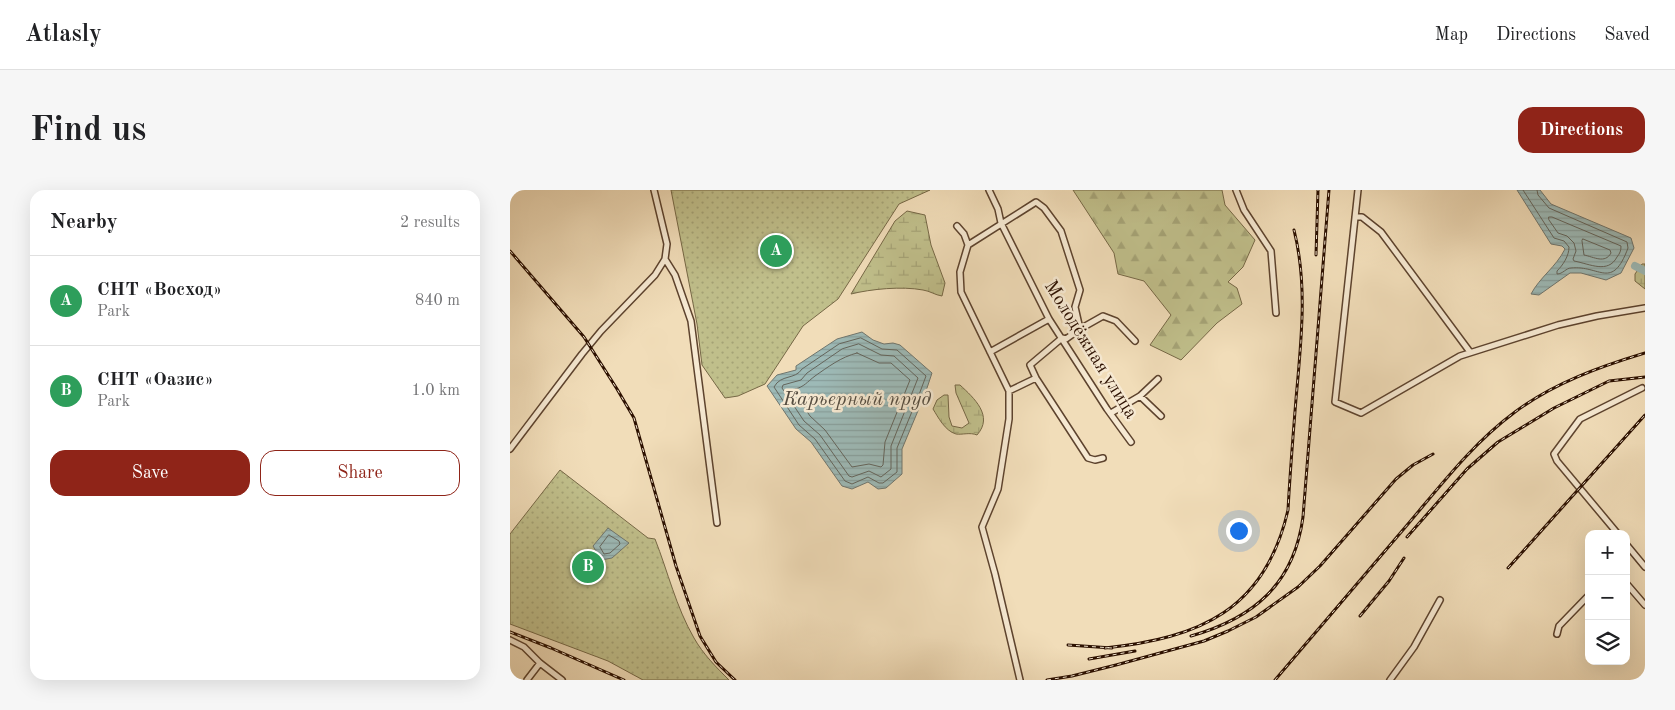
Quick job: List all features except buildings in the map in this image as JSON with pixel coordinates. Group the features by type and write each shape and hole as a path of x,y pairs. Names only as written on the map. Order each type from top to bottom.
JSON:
{"street":[{"path":"510,449 582,354 656,275 665,259 666,244 654,190"},
{"name":"Молодёжная улица","path":"989,190 998,209 1001,223 1049,319 1130,442"},
{"path":"1236,190 1244,210 1271,250 1276,313"},
{"path":"1358,190 1335,402 1361,412 1470,352 1597,316 1645,308"},
{"path":"968,245 1036,202 1044,208 1061,231 1080,290 1075,307 1080,329"},
{"path":"1355,217 1362,217 1381,232 1470,352"},
{"path":"957,226 964,234 968,245 960,272 962,292 1009,391 1009,419 998,489 982,527 1020,680"},
{"path":"665,259 675,275 691,321 717,523"},
{"path":"1103,458 1095,460 1088,458 1036,378 1030,365 1062,338 1066,339 1103,316 1116,321 1135,341"},
{"path":"990,352 1049,319"},
{"path":"1009,391 1036,378"},
{"path":"1111,414 1140,396 1158,378"},
{"path":"1615,530 1557,461 1554,454 1580,418 1642,388"},
{"path":"1140,396 1161,416"},
{"path":"1630,549 1645,567"},
{"path":"1630,588 1645,605"},
{"path":"1557,634 1559,626 1585,599"},
{"path":"1390,680 1414,647 1440,600"},
{"path":"510,640 524,647 540,663 562,680"},
{"path":"527,680 540,663"}],"green space":[{"path":"671,190 930,190 899,204 838,299 803,326 765,384 738,396 725,398 702,365 697,324"},
{"path":"1073,190 1222,190 1225,205 1255,240 1243,267 1228,282 1237,288 1242,304 1217,323 1181,360 1150,345 1171,315 1144,281 1118,274 1114,253"},
{"path":"907,211 925,215 931,245 945,283 942,296 906,288 877,289 851,294 895,221"},
{"path":"1642,264 1645,264 1645,289 1635,281 1635,274"},
{"path":"955,385 960,385 971,396 983,414 982,428 977,435 956,434 948,430 933,409 937,400 944,395 948,395 949,417 952,426 962,428 969,423 956,393"},
{"path":"560,470 648,538 655,539 677,602 694,638 701,649 729,680 643,680 608,661 510,624 510,534"}],"water":[{"path":"1517,190 1540,190 1551,204 1631,238 1634,248 1621,273 1606,280 1581,273 1570,273 1539,295 1531,294 1565,249 1562,246 1551,244"},
{"name":"Карьерный пруд","path":"862,332 873,340 884,344 893,343 900,345 932,373 902,449 902,474 886,488 878,489 868,482 852,489 842,486 811,442 796,429 767,386 777,375 796,370 796,366 837,339"},
{"path":"608,528 629,543 612,558 601,560 593,546"}],"waterway":[{"path":"1635,266 1645,271"}],"railway":[{"path":"1316,255 1318,190"},
{"path":"1191,636 1234,619 1252,608 1267,595 1291,561 1298,541 1303,517 1329,190"},
{"path":"1105,648 1170,636 1199,626 1224,613 1245,595 1263,572 1277,544 1288,510 1301,335 1301,272 1294,230"},
{"path":"510,251 584,337 634,418 676,566 700,636 716,662 735,680"},
{"path":"1275,680 1445,480 1485,437 1515,412 1561,384 1594,370 1645,353"},
{"path":"1407,537 1467,469 1498,442 1554,408 1609,381 1645,377"},
{"path":"1508,568 1645,415"},
{"path":"1047,680 1072,676 1204,641 1256,617 1298,587 1320,566 1396,479 1413,465 1433,454"},
{"path":"1360,616 1389,581 1404,558"},
{"path":"510,632 624,680"},
{"path":"1068,645 1112,648"},
{"path":"1089,659 1135,651"}],"place":[{"name":"СНТ «Восход»","path":"776,251"},
{"name":"СНТ «Оазис»","path":"588,567"}]}
